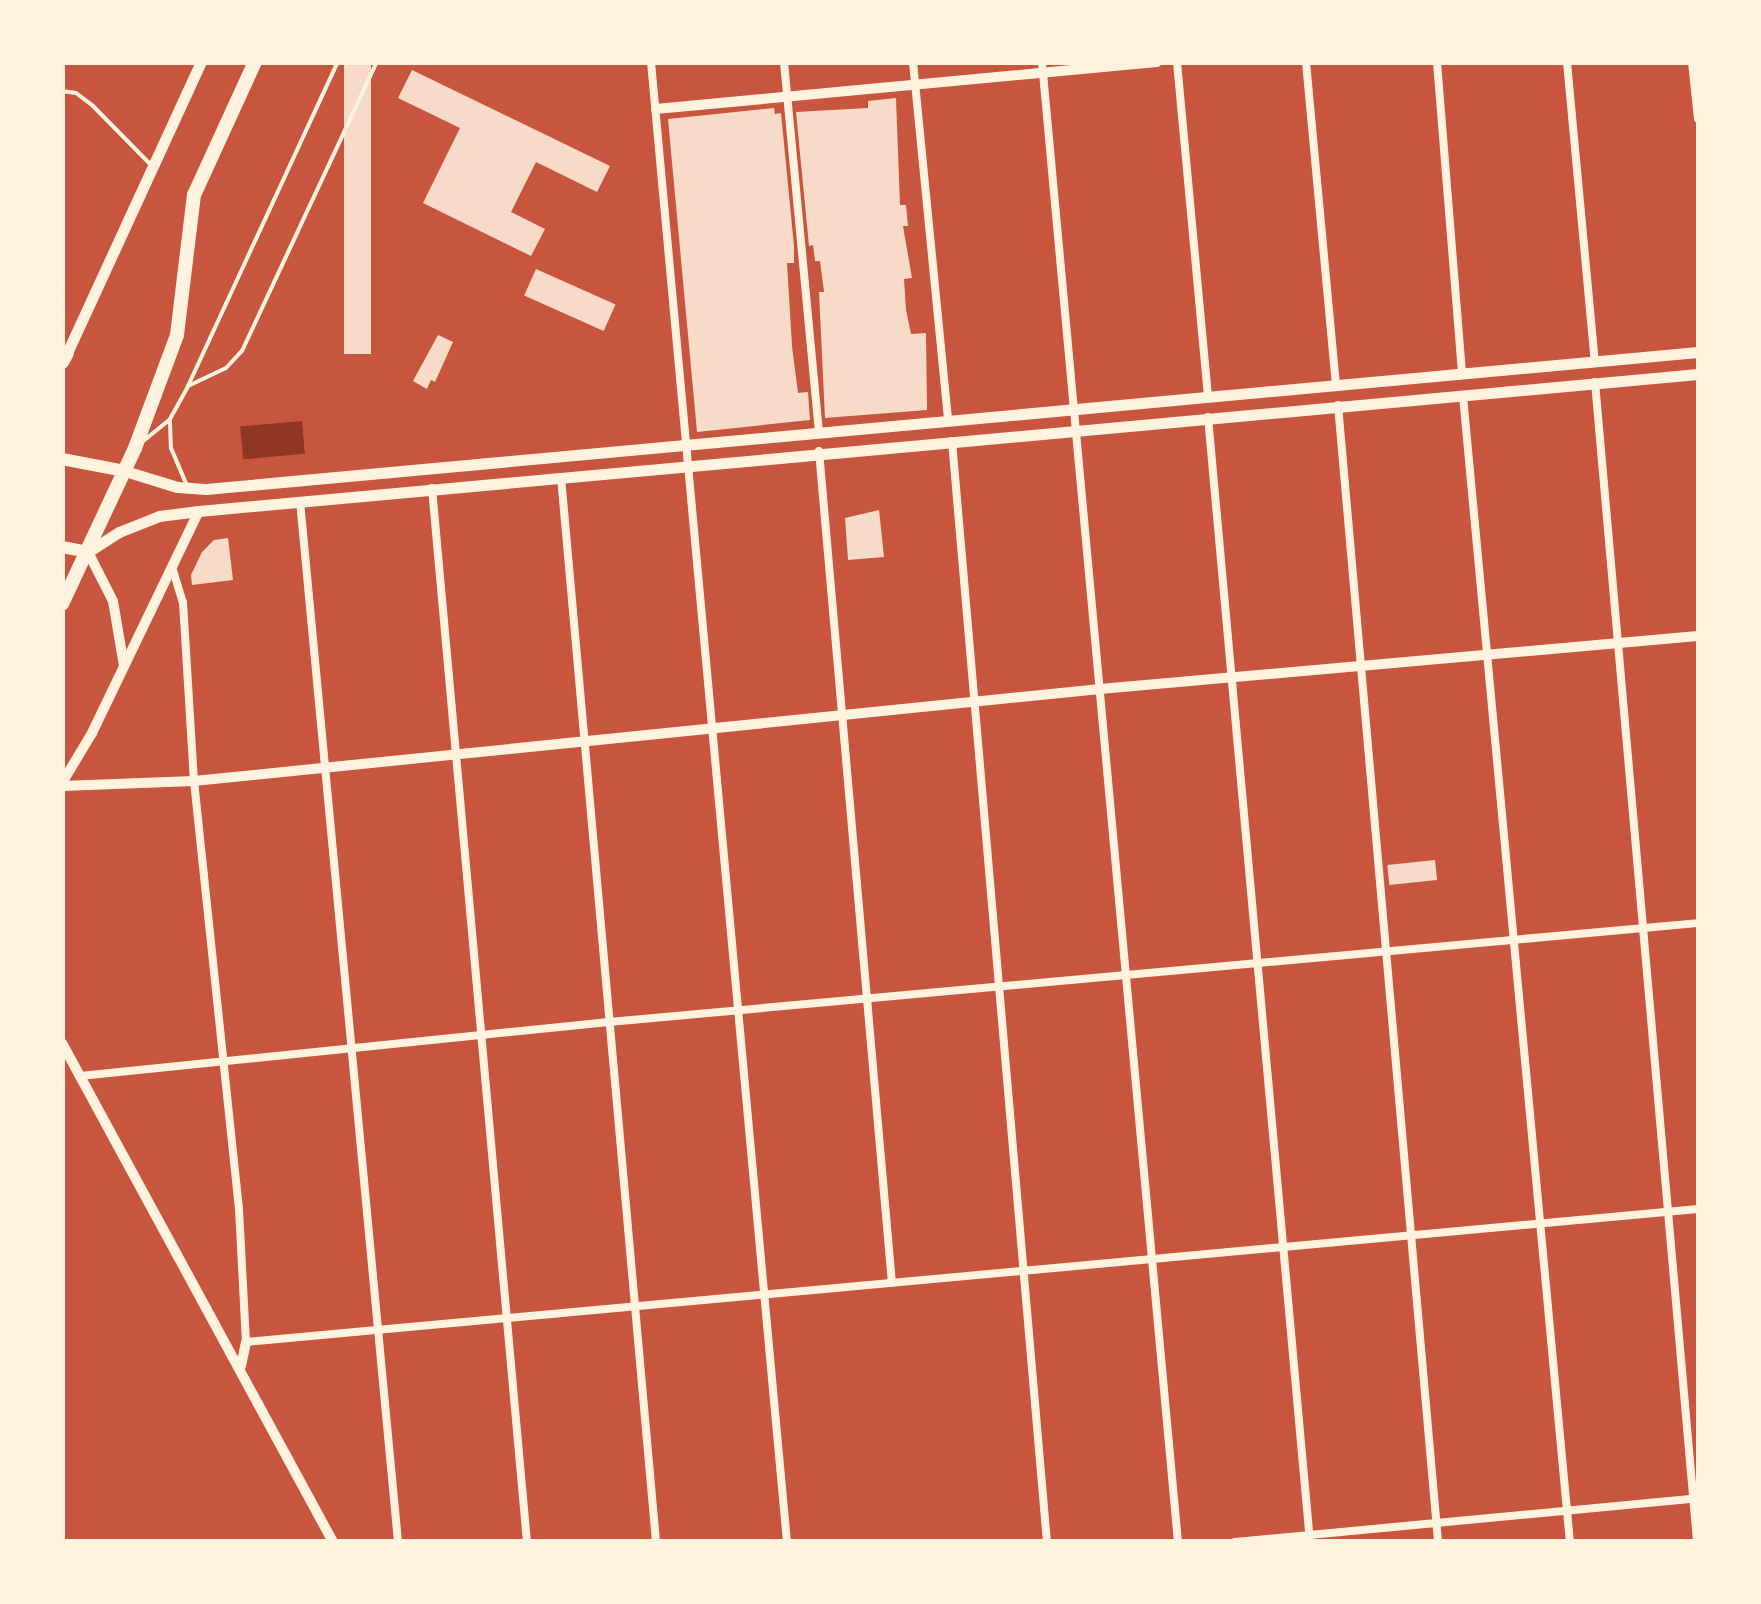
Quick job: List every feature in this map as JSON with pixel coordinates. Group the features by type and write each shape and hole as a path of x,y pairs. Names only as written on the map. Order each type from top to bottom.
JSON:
{"highway":[{"path":"62,604 135,448 177,335 194,196 255,62"}],"main road":[{"path":"64,357 201,62"},
{"path":"62,459 125,470 188,488 1698,352"},
{"path":"62,548 88,552 118,532 159,516 199,510 1698,374"}],"street":[{"path":"651,62 716,728 787,1542"},
{"path":"784,62 819,432"},
{"path":"913,62 948,420"},
{"path":"656,109 915,86 1042,67 1157,62"},
{"path":"1177,62 1208,396"},
{"path":"1306,62 1336,386"},
{"path":"1437,62 1462,374"},
{"path":"1566,62 1595,362"},
{"path":"1692,62 1698,119"},
{"path":"1042,67 1178,1542"},
{"path":"1595,382 1697,1542"},
{"path":"1463,396 1570,1542"},
{"path":"1338,405 1438,1542"},
{"path":"1208,417 1309,1538"},
{"path":"952,441 1046,1542"},
{"path":"820,451 892,1283"},
{"path":"561,476 656,1542"},
{"path":"432,488 527,1542"},
{"path":"300,501 398,1542"},
{"path":"199,510 62,785 194,781 1100,689 1698,636"},
{"path":"88,552 113,601 124,667"},
{"path":"172,567 182,602 194,781 223,1062 246,1342 240,1366"},
{"path":"80,1076 609,1022 1698,923"},
{"path":"62,1043 333,1542"},
{"path":"246,1342 1698,1208"},
{"path":"1235,1542 1309,1538 1696,1498"}],"lane":[{"path":"135,448 170,419 188,386 338,62"},
{"path":"188,386 226,368 242,351 377,62"},
{"path":"62,91 76,93 93,106 153,167"},
{"path":"170,419 176,464 188,488"}],"shaded area":[{"path":"302,421 305,454 243,459 240,426"}],"building":[{"path":"344,62 371,62 371,354 344,354"},
{"path":"412,70 610,166 597,192 536,162 511,212 545,229 531,256 423,203 460,128 398,98"},
{"path":"896,98 900,205 906,205 908,226 903,226 912,278 904,279 906,310 911,334 926,333 927,410 825,418 819,292 824,292 820,261 815,261 813,245 809,246 796,112 868,108 868,101"},
{"path":"774,108 775,114 781,113 794,246 794,263 787,263 792,346 798,393 808,392 810,420 697,432 668,119"},
{"path":"536,269 615,304 604,331 524,295"},
{"path":"438,335 453,342 435,382 431,380 427,389 413,381"},
{"path":"879,510 884,557 848,560 845,518"},
{"path":"228,538 233,580 192,585 191,575 202,552 214,540"},
{"path":"1435,860 1437,880 1389,885 1387,865"}]}
